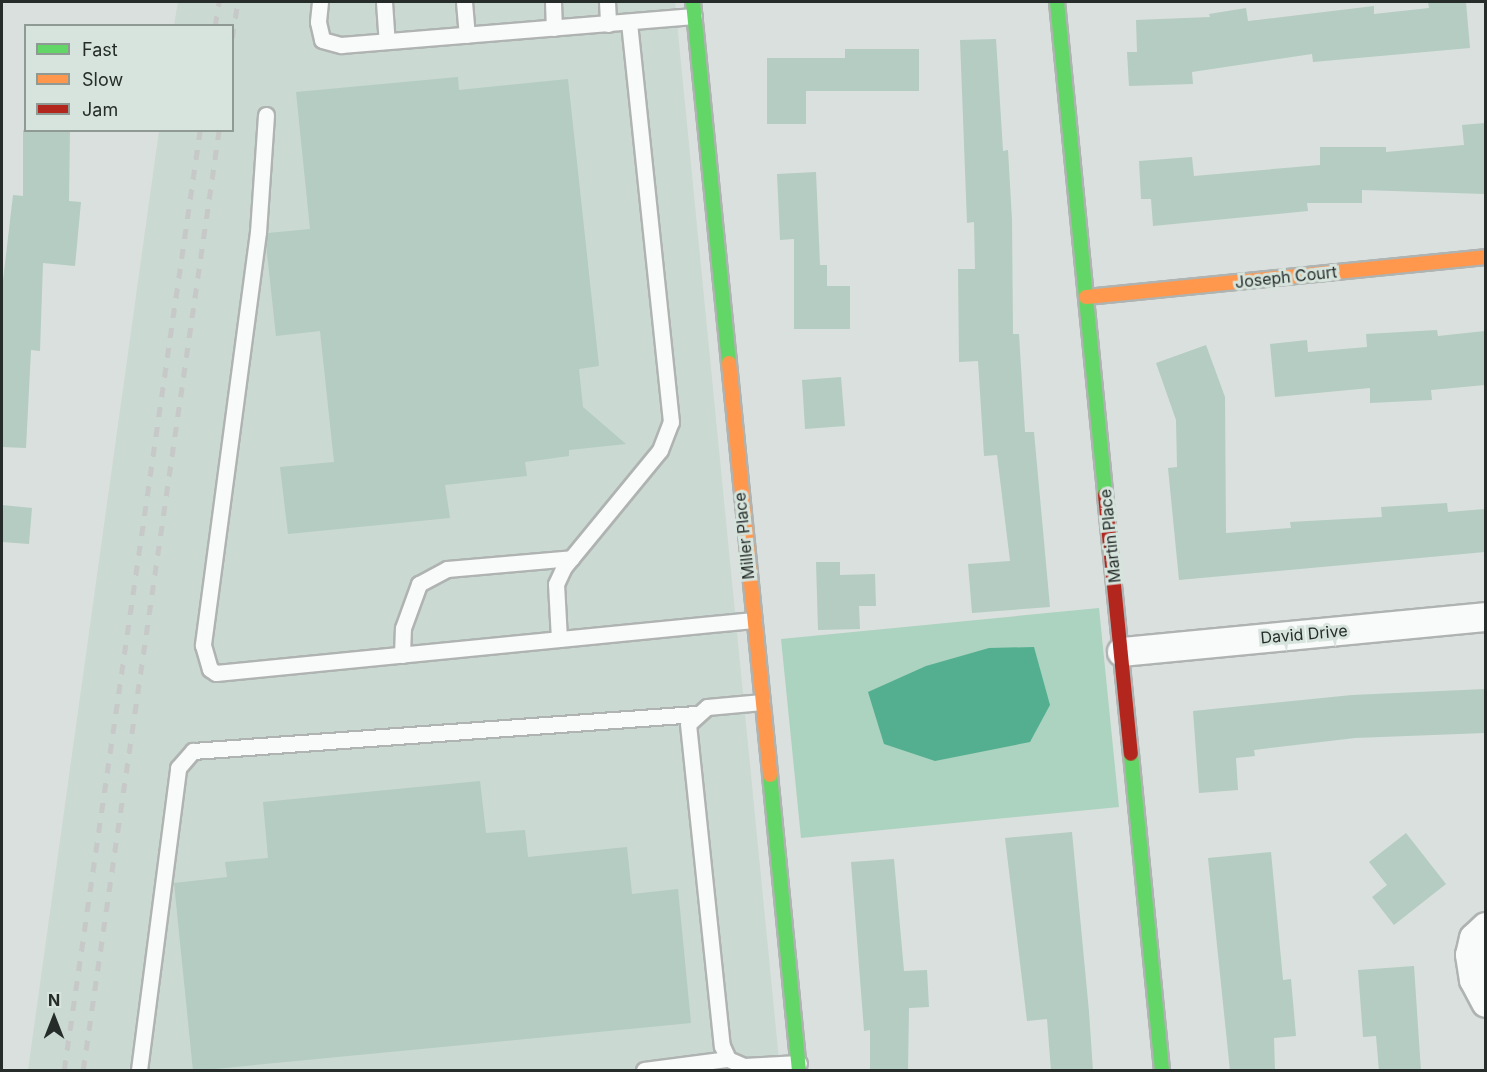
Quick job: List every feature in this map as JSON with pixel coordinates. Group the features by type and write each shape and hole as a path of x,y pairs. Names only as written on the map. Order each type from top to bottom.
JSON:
{"street":[{"name":"Martin Place","path":"1057,2 1162,1071"},
{"name":"Miller Place","path":"693,9 799,1067"},
{"name":"Joseph Court","path":"1086,297 1485,257"},
{"name":"David Drive","path":"1122,652 1485,617"},
{"path":"1485,927 1474,938 1470,955 1474,980 1485,1003"}],"lane":[{"path":"320,2 318,22 322,40 341,45 629,22 693,9"},
{"path":"384,2 387,42"},
{"path":"464,2 467,35"},
{"path":"553,2 554,28"},
{"path":"607,2 608,24"},
{"path":"559,639 556,584 572,558 660,450 671,422 629,22"},
{"path":"266,116 258,232 204,660 216,673 753,620"},
{"path":"402,655 403,628 419,584 447,569 572,558"},
{"path":"728,1059 722,1046 688,724 706,707 762,702"},
{"path":"139,1071 178,768 193,751 696,714"},
{"path":"644,1071 728,1059 744,1066 799,1067"}],"shaded area":[{"path":"178,2 675,2 780,1070 28,1070 159,132 234,132 234,24 174,24"},
{"path":"1099,608 1119,807 801,838 781,639"},
{"path":"1034,647 1050,705 1030,742 935,761 884,744 868,692 926,666 989,648"}],"building":[{"path":"1428,2 1466,2 1470,48 1313,62 1312,54 1192,72 1193,84 1129,86 1127,52 1137,52 1136,20 1210,17 1209,14 1246,8 1248,21 1374,6 1374,14 1429,8"},
{"path":"996,39 1003,151 1008,150 1012,220 1013,334 1019,334 1025,432 1034,432 1050,607 972,613 968,564 1010,561 997,455 984,456 978,361 959,362 958,269 975,269 974,222 967,223 960,40"},
{"path":"845,49 919,49 919,91 806,91 806,124 767,124 767,58 845,58"},
{"path":"458,77 459,90 568,79 599,366 579,369 583,407 626,444 569,450 569,456 525,462 527,476 445,485 450,518 288,534 280,467 334,462 320,331 276,336 266,244 268,233 310,229 296,92"},
{"path":"1485,123 1485,194 1362,190 1362,203 1307,203 1308,211 1153,226 1151,199 1141,199 1139,161 1192,157 1194,176 1320,165 1320,147 1386,147 1386,152 1464,145 1462,125"},
{"path":"23,130 24,132 70,132 69,201 81,202 75,266 43,263 40,351 31,350 26,448 2,447 2,289 13,195 23,196"},
{"path":"816,172 820,265 827,265 827,286 850,286 850,329 794,329 794,239 780,240 777,174"},
{"path":"1437,330 1438,336 1485,331 1485,385 1431,390 1432,400 1370,403 1370,388 1275,397 1270,344 1307,340 1308,352 1367,347 1366,334"},
{"path":"1206,345 1225,397 1226,533 1291,528 1290,522 1382,517 1381,507 1447,503 1448,512 1485,509 1485,552 1179,580 1168,468 1177,467 1176,420 1156,363"},
{"path":"841,377 845,426 805,429 802,380"},
{"path":"2,505 32,508 29,544 2,542"},
{"path":"816,562 840,562 840,575 875,574 876,606 859,606 860,629 818,630"},
{"path":"1485,689 1485,733 1355,738 1254,750 1255,756 1236,758 1238,790 1199,793 1193,711 1352,695"},
{"path":"480,781 486,833 525,830 528,857 627,847 632,894 678,889 691,1023 193,1071 174,883 227,877 225,862 268,858 263,802"},
{"path":"1072,832 1093,1071 1051,1071 1047,1019 1027,1021 1005,838"},
{"path":"1406,833 1446,884 1394,925 1372,897 1387,885 1369,862"},
{"path":"1271,852 1283,980 1291,979 1296,1036 1274,1038 1275,1071 1230,1071 1208,858"},
{"path":"894,859 904,971 927,970 929,1007 909,1008 908,1071 870,1071 870,1030 864,1031 851,862"},
{"path":"1414,966 1421,1071 1379,1071 1376,1036 1363,1037 1358,970"}],"railway":[{"path":"215,24 219,2"},
{"path":"234,26 238,2"},
{"path":"64,1070 200,132"},
{"path":"83,1070 219,132"}],"traffic: fast":[{"path":"693,2 729,363"},
{"path":"1057,2 1105,495"},
{"path":"1131,754 1162,1070"},
{"path":"770,775 799,1070"}],"traffic: slow":[{"path":"1086,297 1486,257"},
{"path":"729,363 770,775"}],"traffic: jam":[{"path":"1105,495 1131,754"}]}
